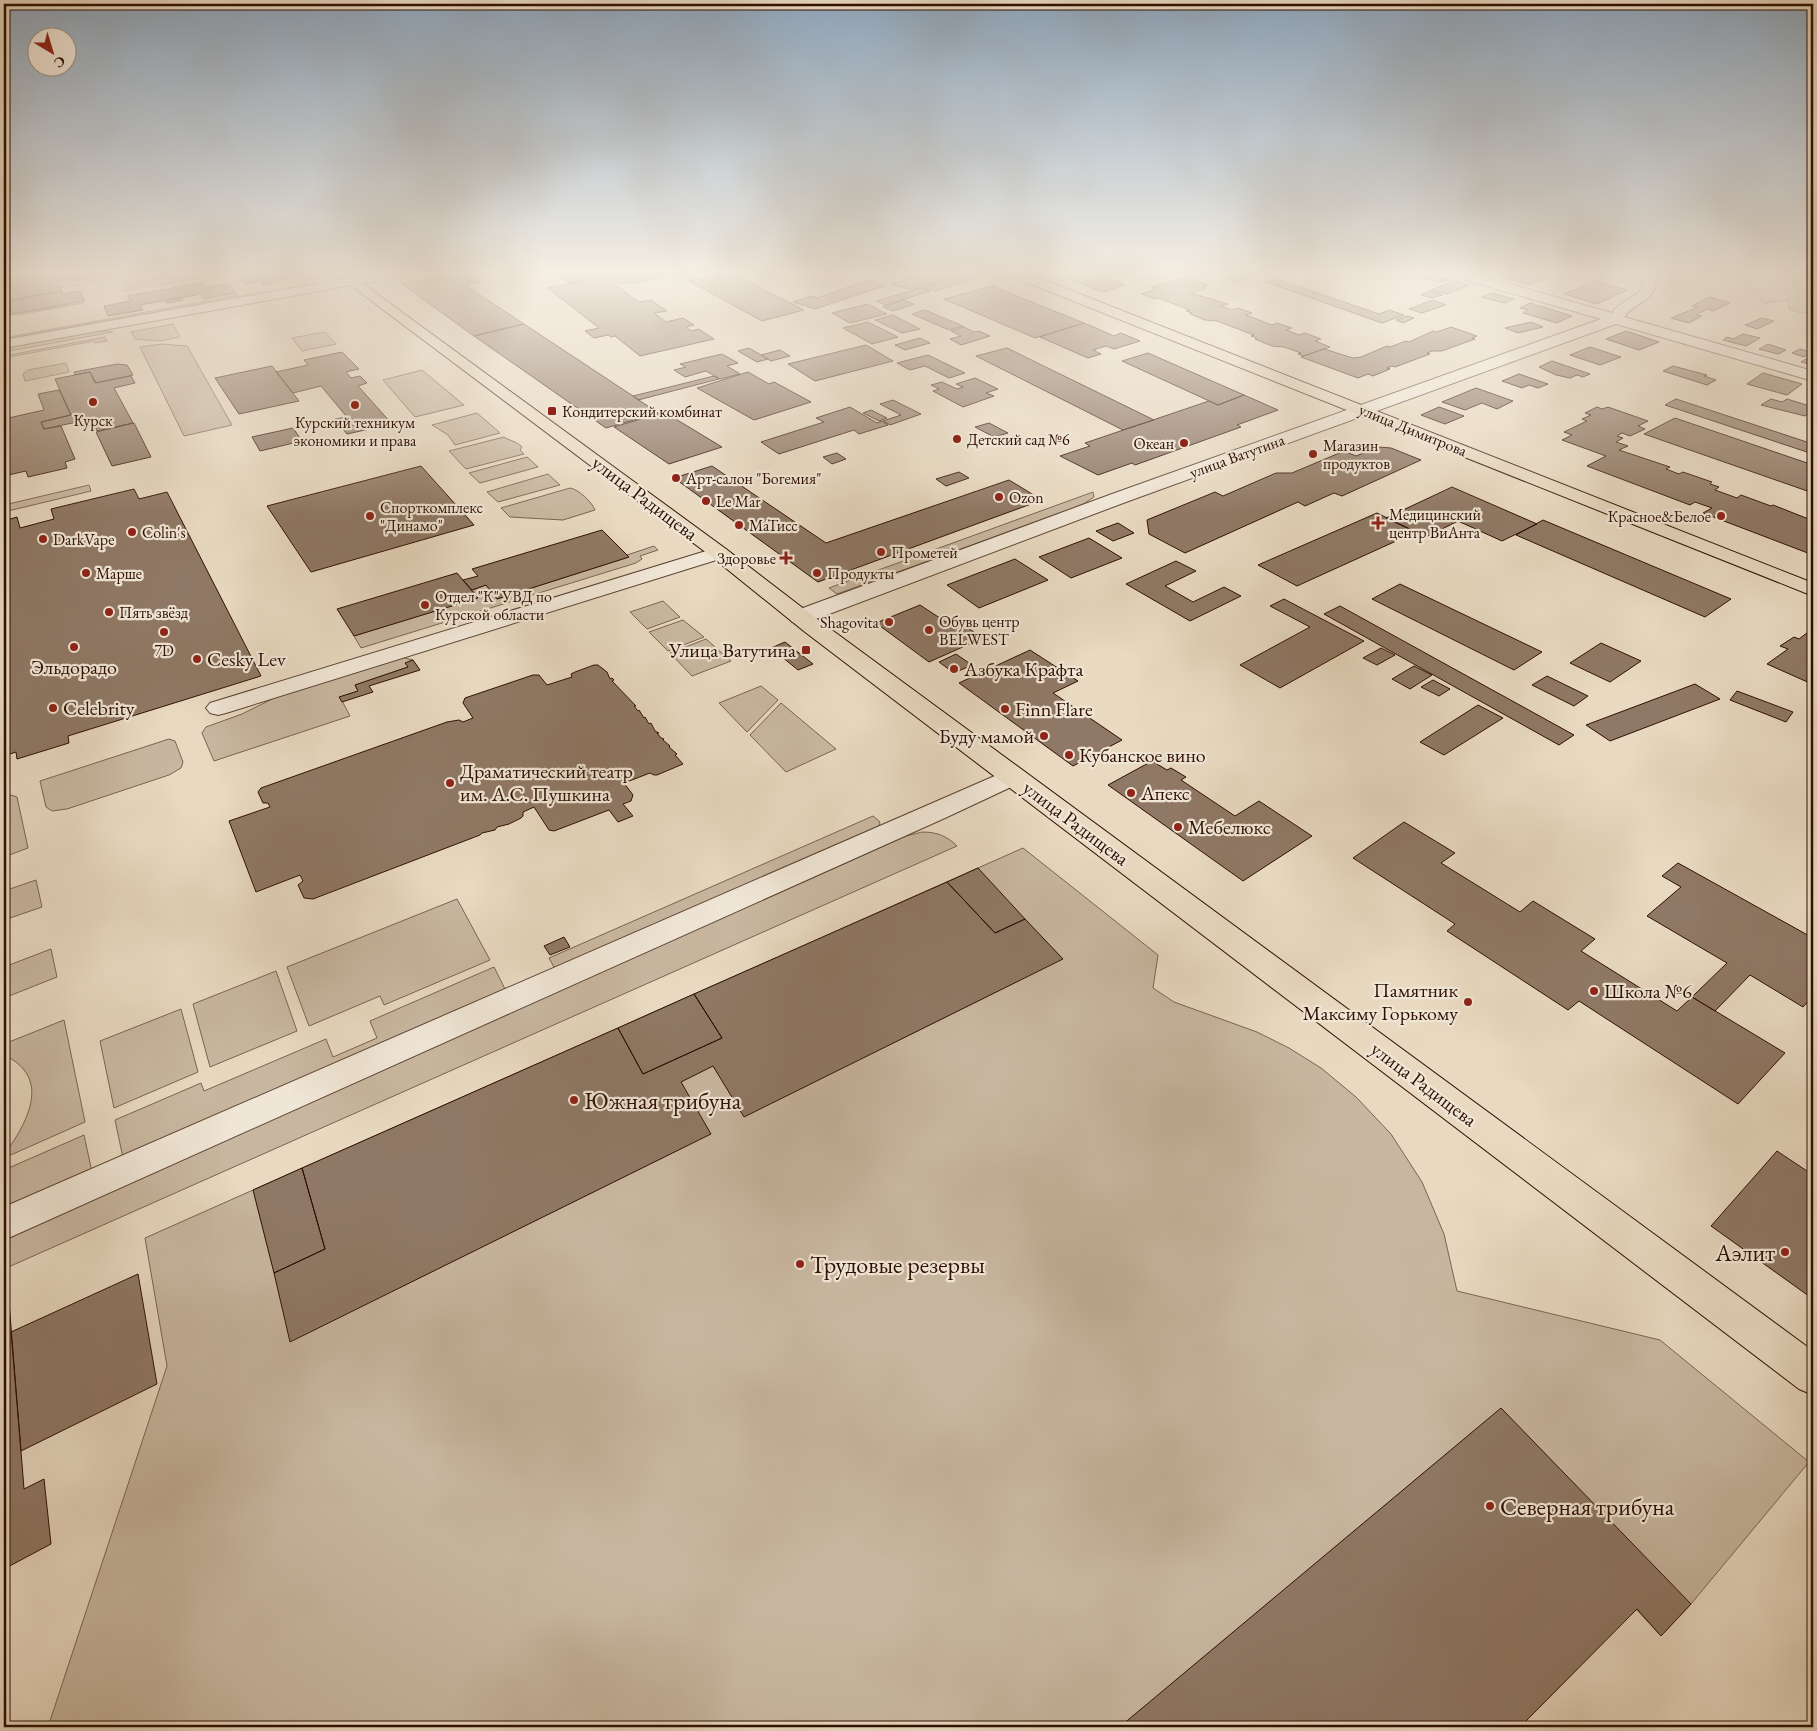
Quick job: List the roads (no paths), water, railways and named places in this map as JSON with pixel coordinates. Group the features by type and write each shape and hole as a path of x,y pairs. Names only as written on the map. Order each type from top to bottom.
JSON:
{"main road":[{"name":"улица Радищева","path":"449,353 719,553 800,617 1813,1375"},
{"name":"улица Димитрова","path":"1218,353 1813,590"}],"street":[{"name":"улица Ватутина","path":"800,617 1110,501 1521,353"},
{"path":"1732,353 1813,376"},
{"path":"218,708 719,553"},
{"path":"4,1224 936,812 1013,776"}],"place":[{"name":"Курск","path":"93,402"},
{"name":"Курский техникум экономики и права","path":"355,405"},
{"name":"Кондитерский комбинат","path":"552,411"},
{"name":"Детский сад №6","path":"957,439"},
{"name":"Океан","path":"1184,443"},
{"name":"Магазин продуктов","path":"1313,454"},
{"name":"Арт-салон \"Богемия\"","path":"676,478"},
{"name":"Ozon","path":"999,497"},
{"name":"Le Mar","path":"706,501"},
{"name":"Спорткомплекс \"Динамо\"","path":"370,516"},
{"name":"Красное&Белое","path":"1721,516"},
{"name":"Медицинский центр ВиАнта","path":"1378,523"},
{"name":"МаТисс","path":"739,525"},
{"name":"Colin's","path":"132,532"},
{"name":"DarkVape","path":"43,539"},
{"name":"Прометей","path":"881,552"},
{"name":"Здоровье","path":"786,558"},
{"name":"Марше","path":"86,573"},
{"name":"Продукты","path":"817,573"},
{"name":"Отдел \"К\" УВД по Курской области","path":"425,605"},
{"name":"Пять звёзд","path":"109,612"},
{"name":"Shagovita","path":"889,622"},
{"name":"Обувь центр BELWEST","path":"929,630"},
{"name":"7D","path":"164,632"},
{"name":"Эльдорадо","path":"74,647"},
{"name":"Улица Ватутина","path":"806,650"},
{"name":"Cesky Lev","path":"197,659"},
{"name":"Азбука Крафта","path":"954,669"},
{"name":"Celebrity","path":"53,708"},
{"name":"Finn Flare","path":"1005,709"},
{"name":"Буду мамой","path":"1044,736"},
{"name":"Кубанское вино","path":"1069,755"},
{"name":"Драматический театр им. А.С. Пушкина","path":"450,783"},
{"name":"Апекс","path":"1131,793"},
{"name":"Мебелюкс","path":"1178,827"},
{"name":"Школа №6","path":"1594,991"},
{"name":"Памятник Максиму Горькому","path":"1468,1002"},
{"name":"Южная трибуна","path":"574,1100"},
{"name":"Аэлит","path":"1785,1252"},
{"name":"Трудовые резервы","path":"800,1264"},
{"name":"Северная трибуна","path":"1490,1506"}]}
